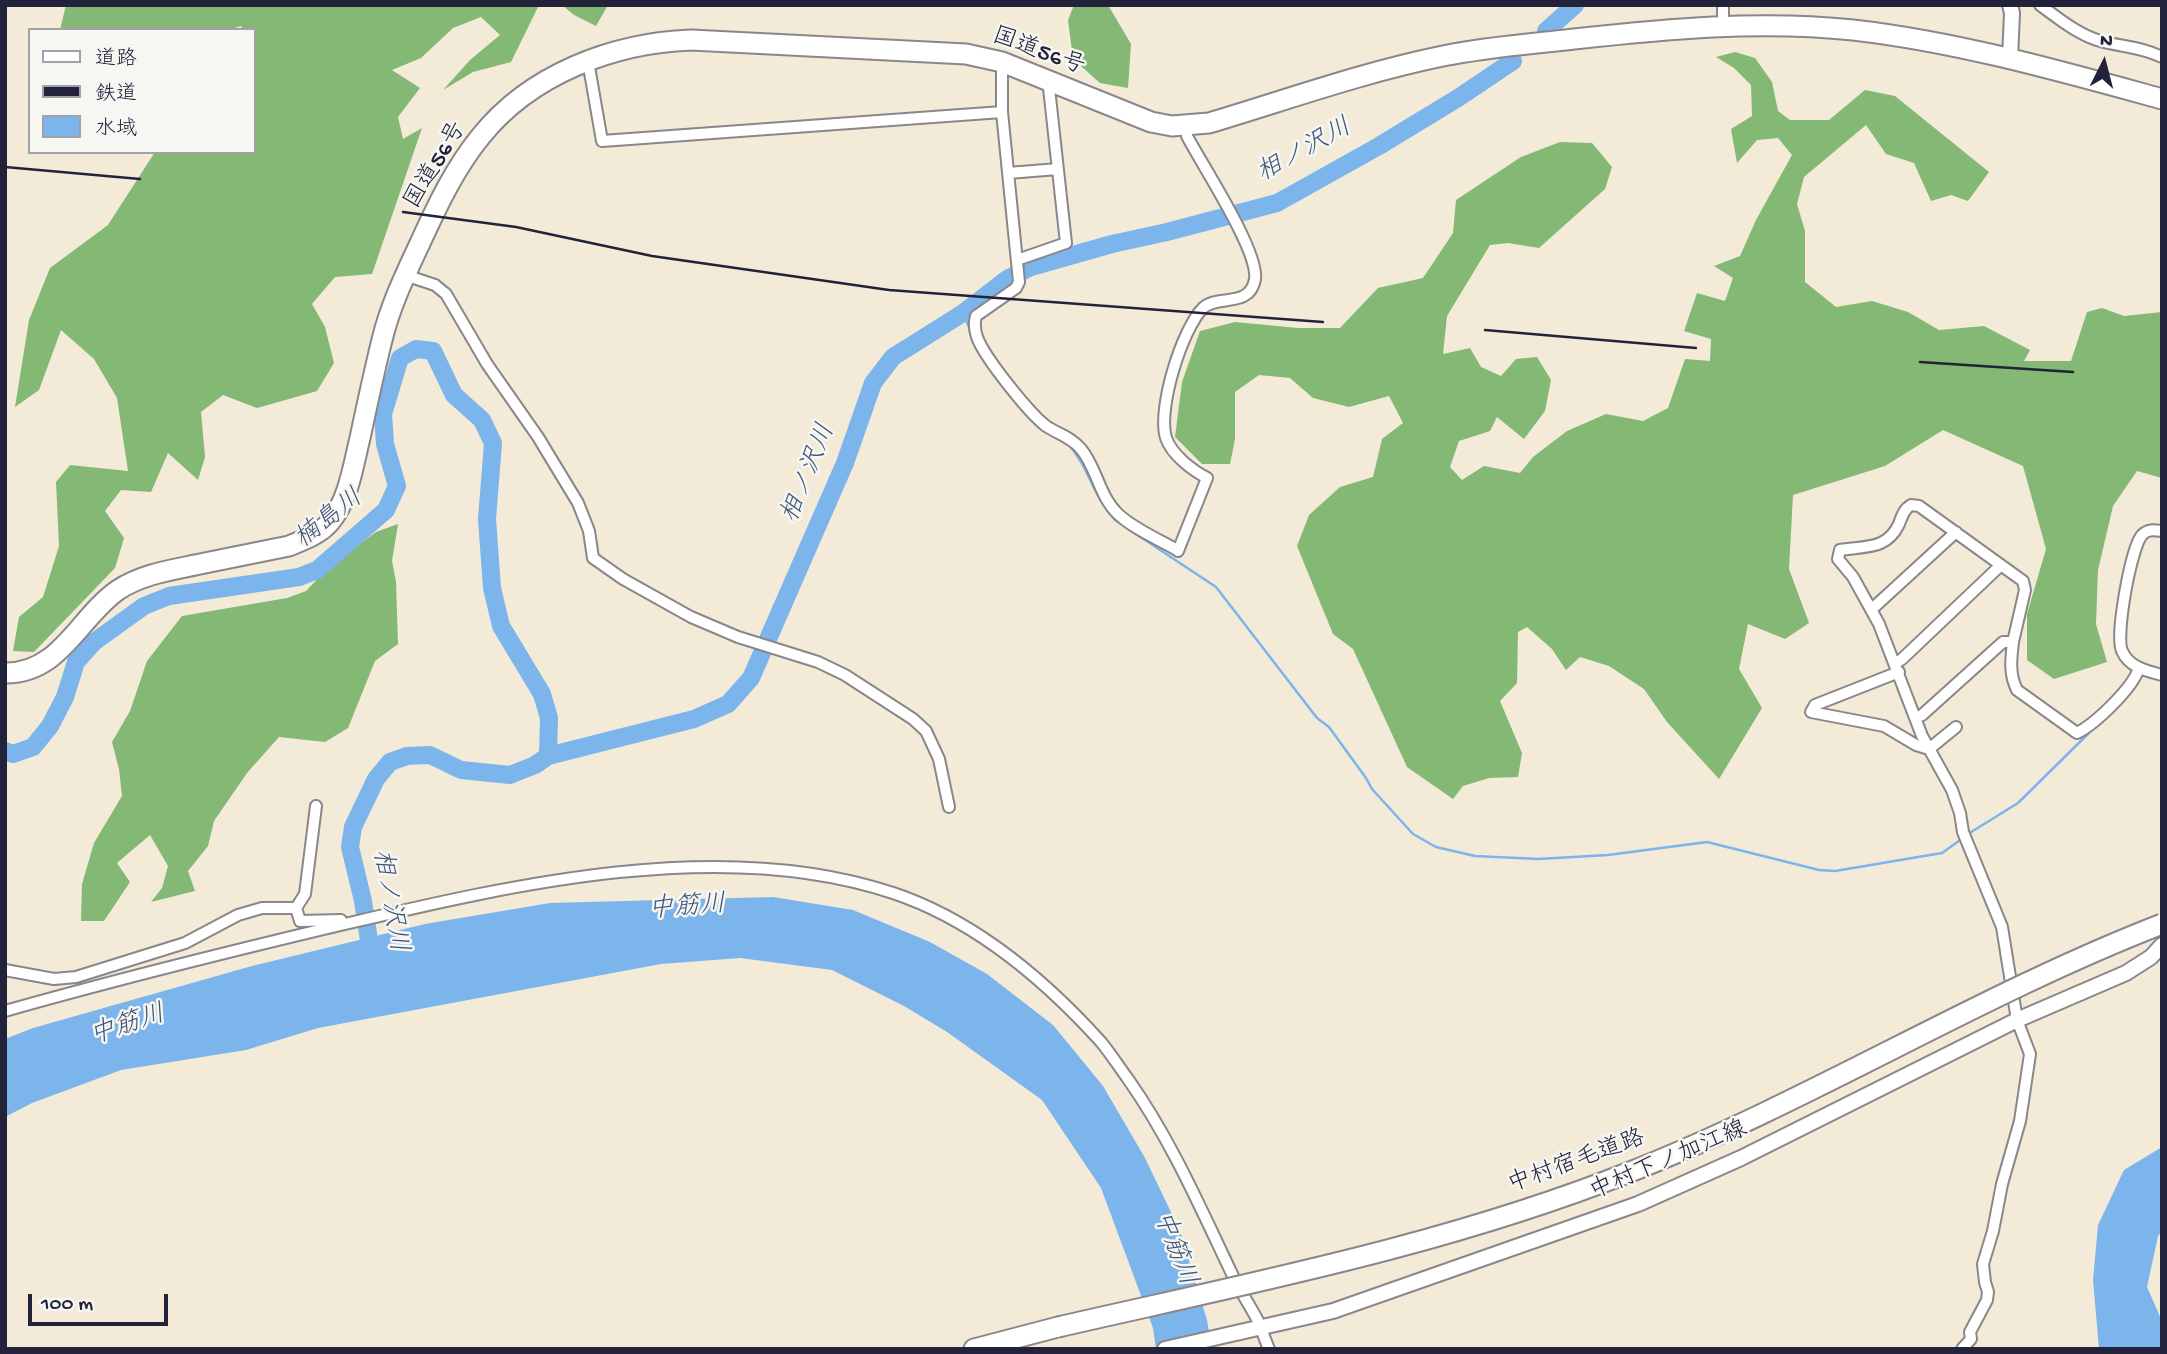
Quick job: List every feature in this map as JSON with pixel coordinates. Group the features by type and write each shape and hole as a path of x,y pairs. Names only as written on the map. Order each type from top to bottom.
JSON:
{"highway":[{"name":"国道56号","path":"5,673 19,673 38,666 60,652 96,609 119,590 141,578 289,546 312,536 329,524 341,506 350,478 383,336 405,275 442,195 461,162 481,135 524,95 557,74 588,61 661,41 691,40 966,54 1002,62 1151,122 1186,126 1209,123 1377,73 1441,57 1517,45 1723,25 1851,30 1920,39 2010,59 2162,99"},
{"name":"中村宿毛道路","path":"974,1349 1353,1259 1559,1199 1703,1141 2007,991 2162,924"}],"main road":[{"path":"2010,5 2010,59"},
{"name":"中村下ノ加江線","path":"1165,1349 1333,1311 1638,1203 1741,1158 2017,1020 2126,973 2151,957 2162,945"}],"street":[{"path":"1723,5 1723,25"},
{"path":"2040,5 2079,33 2098,40 2143,48 2162,57"},
{"path":"588,61 602,141 1002,112"},
{"path":"1002,62 1002,112 1019,282 1016,288 976,316 977,337 987,355 1045,425 1068,437 1082,450 1100,489 1116,513 1178,550 1207,478 1193,471 1173,450 1166,438 1165,415 1170,383 1192,322 1205,306 1212,301 1236,300 1246,295 1255,282 1248,246 1187,136 1186,126"},
{"path":"1017,262 1066,243 1049,88 1052,82"},
{"path":"1008,173 1058,169"},
{"path":"405,275 435,285 446,294 487,364 538,437 578,503 589,531 593,558 623,579 691,617 845,675 919,725 926,731 939,759 949,807"},
{"path":"1962,1349 1971,1339 1970,1332 1987,1300 1983,1264 2020,1121 2030,1054 2017,1020 2002,927 1963,832 1952,790 1928,749 1872,609 1853,577 1838,559 1840,550 1886,541 1894,536 1906,508 1911,505 1919,506 2023,581 2025,590 2010,664 2012,681 2017,690 2077,733 2088,728 2120,695 2136,678 2139,668"},
{"path":"2162,531 2151,530 2143,534 2138,543 2124,598 2119,637 2121,650 2130,662 2139,668 2162,675"},
{"path":"1872,609 1956,532"},
{"path":"1928,749 1884,726 1811,712 1815,705 1897,668 1902,659 2001,565"},
{"path":"1916,718 2003,642 2013,642"},
{"path":"1928,749 1956,727"},
{"path":"316,806 305,894 296,908 300,921 340,919 346,924"},
{"path":"5,1011 227,951 394,912 514,888 606,875 692,867 773,869 826,875 894,894 944,915 984,939 1021,966 1060,1000 1104,1045 1142,1098 1175,1153 1235,1281 1254,1330 1269,1349"},
{"path":"5,970 54,979 76,977 185,943 238,915 262,908 296,908"}],"green space":[{"path":"66,5 550,5 538,7 511,62 473,72 443,90 470,60 500,35 481,17 453,28 421,58 392,70 420,88 398,117 403,139 422,128 372,274 335,277 312,304 325,327 334,363 317,391 257,408 223,395 201,412 205,457 198,480 168,453 151,492 121,490 105,511 124,538 115,568 34,652 13,651 19,617 43,597 59,546 56,482 70,465 128,471 117,398 94,359 61,330 39,390 15,407 29,320 50,268 108,225 154,154 256,154 256,28 60,28"},
{"path":"562,5 608,5 596,26 574,15"},
{"path":"1074,5 1108,5 1131,44 1128,88 1100,83 1073,59 1068,20"},
{"path":"1735,52 1755,58 1772,82 1778,111 1790,120 1829,120 1865,90 1895,96 1989,172 1968,201 1951,195 1931,201 1914,163 1886,154 1866,125 1804,177 1797,204 1805,231 1805,282 1836,307 1872,301 1908,312 1939,330 1984,326 2030,350 2024,361 2071,361 2087,312 2102,308 2124,316 2162,312 2162,478 2137,471 2113,506 2098,570 2096,624 2107,662 2054,679 2027,660 2027,614 2046,549 2023,466 1943,430 1885,466 1793,495 1789,569 1809,623 1785,639 1748,624 1739,669 1762,708 1719,779 1667,722 1644,689 1609,666 1580,657 1566,670 1552,649 1527,627 1518,632 1517,683 1500,701 1522,753 1518,777 1489,778 1463,786 1453,799 1407,767 1353,649 1333,634 1297,546 1309,515 1340,487 1373,477 1382,439 1403,423 1389,396 1349,407 1313,398 1290,378 1259,375 1235,392 1235,439 1230,464 1202,464 1175,437 1182,382 1200,331 1235,322 1298,328 1340,328 1378,288 1423,278 1453,233 1456,200 1521,157 1560,142 1592,143 1612,167 1605,189 1539,248 1508,243 1490,245 1447,316 1443,354 1470,348 1481,367 1501,376 1516,359 1537,357 1551,380 1545,411 1524,439 1497,417 1490,431 1459,441 1450,467 1462,480 1484,466 1520,473 1533,457 1567,431 1606,414 1643,421 1668,408 1685,359 1710,361 1711,339 1684,331 1697,293 1725,301 1733,278 1714,266 1740,256 1756,220 1792,155 1778,138 1757,140 1737,163 1731,129 1752,116 1751,85 1734,68 1716,57"},
{"path":"398,524 392,561 396,582 398,644 375,661 348,728 325,742 279,737 247,773 214,821 208,846 188,871 195,891 151,902 162,888 168,866 150,835 117,863 130,882 104,921 81,921 82,884 94,843 122,796 112,742 130,711 147,661 182,616 287,598 306,591 330,566 376,532"}],"water":[{"name":"中筋川","path":"773,897 853,910 930,942 987,974 1053,1025 1103,1086 1145,1158 1180,1231 1207,1320 1212,1349 1156,1349 1153,1328 1101,1188 1042,1100 947,1032 904,1006 832,970 740,958 661,964 318,1028 246,1050 121,1070 32,1103 5,1117 5,1039 33,1028 252,966 425,924 550,903"},
{"path":"2162,1147 2162,1231 2158,1236 2147,1287 2162,1321 2162,1349 2099,1349 2093,1280 2098,1225 2124,1170"}],"waterway":[{"name":"相ノ沢川","path":"1546,31 1575,5"},
{"name":"相ノ沢川","path":"372,960 363,901 350,847 353,827 376,779 390,762 407,756 430,755 461,770 510,775 535,765 548,756 694,719 728,704 751,678 845,463 873,383 893,357 963,313 1007,279 1031,267 1277,203 1379,146 1513,61"},
{"path":"963,313 971,332"},
{"name":"楠島川","path":"5,751 13,754 33,747 50,726 65,697 76,662 94,642 144,606 169,596 299,577 317,570 386,510 397,486 385,444 383,414 400,358 416,349 433,351 454,395 482,420 493,443 487,519 492,588 501,626 542,694 549,718 548,756"},
{"path":"1067,443 1081,461 1101,501 1115,520 1216,587 1317,718 1329,727 1372,789 1413,834 1436,847 1475,856 1538,859 1608,855 1707,842 1819,870 1835,871 1942,853 1963,838"},
{"path":"1968,834 2018,803 2096,726"}],"railway":[{"path":"5,167 140,179"},
{"path":"403,212 516,227 652,256 889,290 1323,322"},
{"path":"1485,330 1696,348"},
{"path":"1920,362 2073,372"}]}
